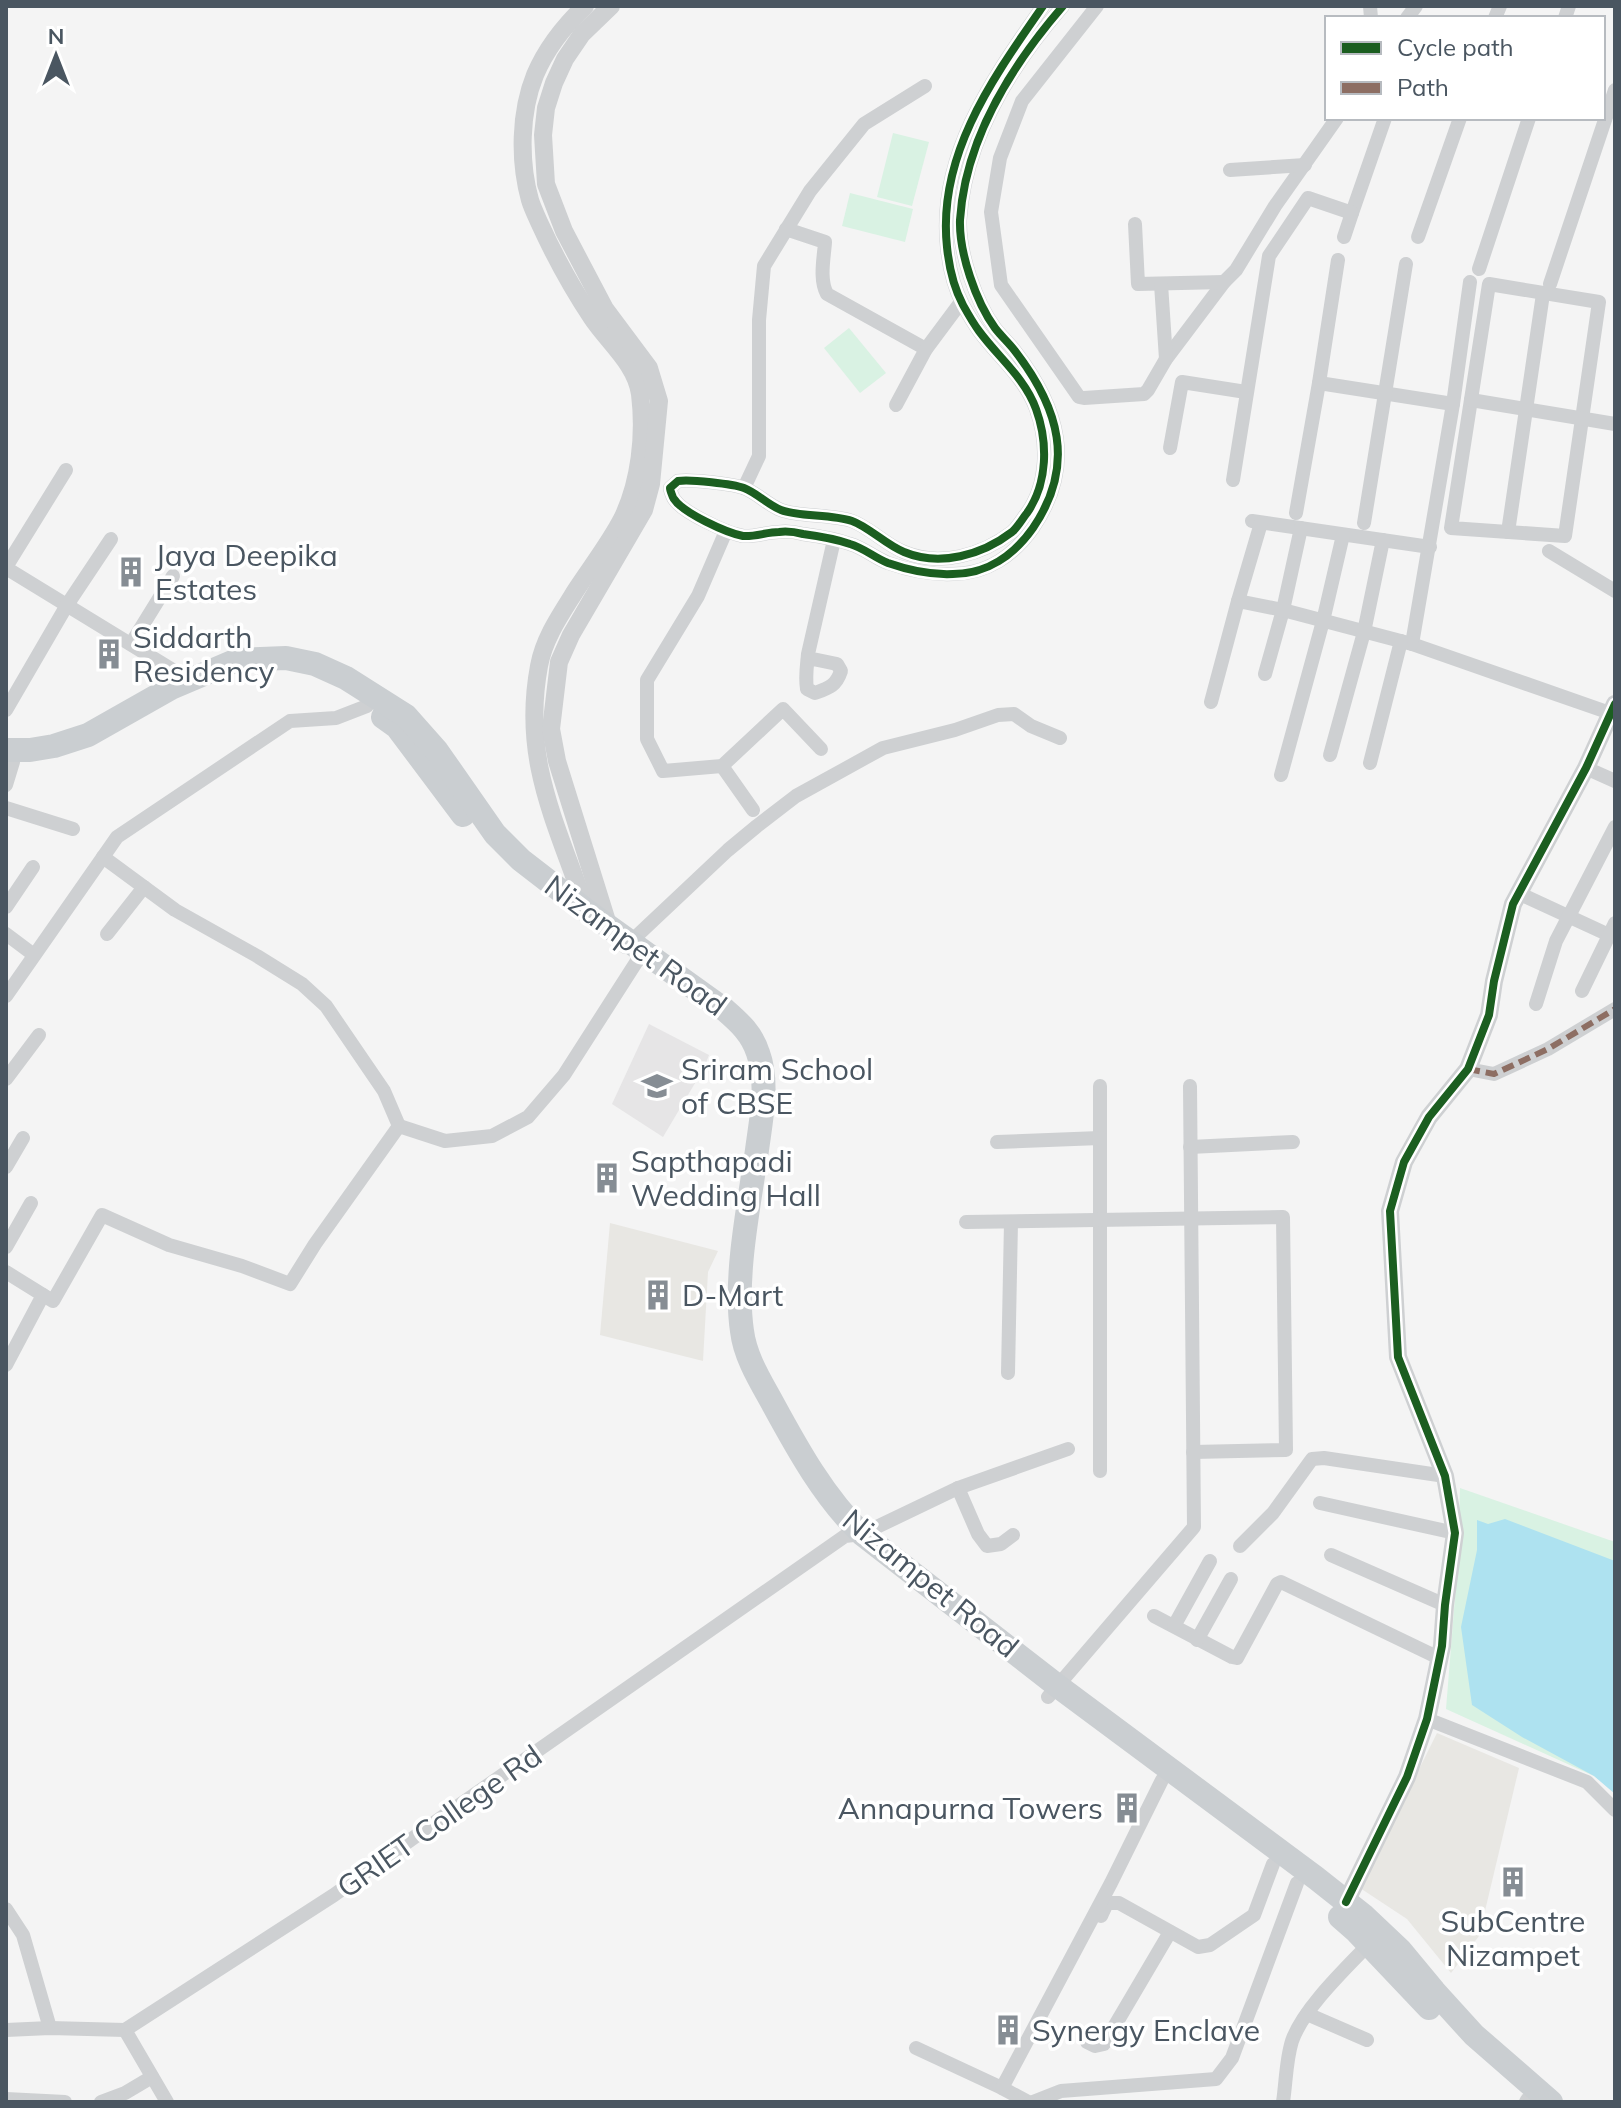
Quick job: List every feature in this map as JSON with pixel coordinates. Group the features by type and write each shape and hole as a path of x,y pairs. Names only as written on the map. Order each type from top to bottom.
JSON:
{"main road":[{"name":"Nizampet Road","path":"8,765 30,750 88,735 189,680 237,660 286,658 315,664 346,678 406,716 437,751 495,834 613,938"},
{"name":"Nizampet Road","path":"8,765 55,757 88,745 201,690 252,672 292,672 319,679 397,727 491,850 512,871 725,1010 754,1041 764,1084 740,1289 742,1336 757,1375 802,1458 844,1517 853,1535 913,1593 1346,1902 1400,1950 1405,1969 1433,2013 1527,2101"},
{"name":"Nizampet Road","path":"1054,1692 1162,1780 1297,1883 1369,1944 1405,1969 1551,2102"}],"street":[{"path":"585,6 549,50 535,76 522,149 530,201 551,248 593,318 634,376 639,391 642,435 652,484 682,507 726,531 745,536 780,532 804,534 852,544 887,563 923,572 952,574 974,573 1002,560 1022,544 1046,509 1057,477 1059,444 1052,414 1037,384 995,328 978,298 965,262 960,222 969,166 980,134 1004,86 1033,40 1063,6"},
{"path":"611,6 582,34 565,59 546,108 543,135 546,184 564,231 605,309 649,368 659,401 652,484 644,510 571,635 559,662 551,729 557,761 613,938"},
{"path":"613,938 574,875 544,791 533,726 539,667 555,623 621,521 630,499 652,484 684,480 744,488 782,511 854,522 904,553 928,559 959,557 989,547 1014,530 1033,504 1043,473 1044,438 1035,406 1021,382 980,332 961,302 949,266 944,221 951,172 967,130 983,97 1043,6"},
{"path":"1097,6 1022,101 1000,158 991,212 1001,285 1076,393 1084,398 1144,394 1148,390 1166,359 1236,270 1275,206 1336,120"},
{"path":"744,488 759,456 759,320 764,266 810,191 864,124 925,86"},
{"path":"1605,119 1615,90"},
{"path":"1344,237 1384,120"},
{"path":"1418,237 1459,120"},
{"path":"1479,269 1528,120"},
{"path":"1508,532 1546,289 1604,122"},
{"path":"1230,170 1305,165"},
{"path":"1233,480 1269,256 1308,198 1352,213"},
{"path":"1135,224 1138,284 1224,282"},
{"path":"786,229 825,242 823,289 827,294 926,349"},
{"path":"1296,513 1338,260"},
{"path":"1364,523 1406,264"},
{"path":"955,284 971,278"},
{"path":"1370,763 1407,643 1430,547 1470,282"},
{"path":"1161,284 1166,359"},
{"path":"1489,284 1546,289 1599,302 1565,536 1451,528 1489,284"},
{"path":"896,405 926,349 961,302"},
{"path":"1003,336 1025,318"},
{"path":"1018,355 1039,338"},
{"path":"1170,448 1182,382 1246,392"},
{"path":"1319,383 1453,404"},
{"path":"1471,400 1615,424"},
{"path":"66,470 6,567 189,680"},
{"path":"780,532 782,511"},
{"path":"1211,702 1256,522 1430,547"},
{"path":"1265,674 1301,528"},
{"path":"726,531 698,596 647,680 647,739 663,771 722,766 783,709 821,749"},
{"path":"1281,775 1343,535"},
{"path":"6,710 67,605 111,539"},
{"path":"808,658 834,540"},
{"path":"1330,755 1364,632 1383,540"},
{"path":"1549,551 1615,591"},
{"path":"131,644 173,576"},
{"path":"1238,601 1407,643 1613,708 1586,768 1513,904 1489,1015 1468,1069 1429,1117 1404,1162 1390,1211 1398,1357 1445,1476 1455,1533 1439,1658 1427,1719 1407,1777 1346,1902"},
{"path":"6,996 117,837 290,721 336,718 367,706"},
{"path":"103,857 175,910 291,977 326,1006 384,1091 399,1126 445,1141 492,1136 528,1117 564,1075 613,938 777,811 823,780 883,748 955,730 998,715 1014,714 1031,726 1060,738"},
{"path":"722,766 753,810"},
{"path":"1586,768 1615,781"},
{"path":"6,808 73,829"},
{"path":"1536,1004 1556,941 1615,827"},
{"path":"6,907 33,867"},
{"path":"574,875 595,878"},
{"path":"107,934 144,887"},
{"path":"1518,893 1569,917 1612,929 1582,991"},
{"path":"6,934 34,955"},
{"path":"1468,1069 1494,1074 1548,1049 1615,1009"},
{"path":"6,1079 39,1035"},
{"path":"1100,1086 1100,1471"},
{"path":"1054,1692 1194,1527 1190,1086"},
{"path":"6,1272 53,1301 102,1215 169,1245 242,1266 290,1284 399,1126"},
{"path":"6,1167 23,1138"},
{"path":"997,1142 1100,1138"},
{"path":"1190,1147 1293,1142"},
{"path":"6,1247 31,1203"},
{"path":"966,1222 1283,1217 1286,1450 1193,1452"},
{"path":"1008,1373 1011,1222"},
{"path":"6,1365 43,1295"},
{"name":"GRIET College Rd","path":"125,2030 334,1895 853,1535 958,1488 1068,1449"},
{"path":"1240,1546 1273,1513 1312,1459 1324,1458 1445,1476"},
{"path":"958,1488 978,1534 987,1546 1001,1544 1013,1535"},
{"path":"1320,1503 1455,1533"},
{"path":"1331,1555 1445,1605"},
{"path":"1174,1626 1210,1561"},
{"path":"1197,1640 1231,1579"},
{"path":"1154,1616 1237,1658 1277,1584 1281,1582 1439,1658"},
{"path":"1427,1719 1587,1782 1615,1810"},
{"path":"1002,2088 1162,1780"},
{"path":"1051,2015 1107,1903 1119,1903 1198,1947 1210,1945 1254,1915 1273,1864"},
{"path":"916,2048 1030,2102 1061,2091 1216,2079 1232,2058 1297,1883"},
{"path":"6,1909 23,1935 50,2028"},
{"path":"1087,2042 1095,2046 1104,2044 1170,1932"},
{"path":"1283,2102 1291,2044 1298,2026 1323,1993 1369,1944"},
{"path":"1307,2014 1367,2040"},
{"path":"6,2030 125,2030 167,2102"},
{"path":"101,2102 125,2093 152,2077"},
{"path":"6,2099 65,2102"}],"shaded area":[{"name":"Sriram School of CBSE","path":"649,1024 709,1055 663,1137 612,1104"},
{"name":"D-Mart","path":"610,1223 718,1251 708,1272 703,1361 600,1335"},
{"path":"1437,1733 1519,1768 1479,1936 1451,1973 1407,1919 1360,1888"}],"green space":[{"path":"893,133 929,142 912,206 877,197"},
{"path":"850,193 913,209 905,242 842,226"},
{"path":"849,328 886,373 860,393 824,348"},
{"path":"1460,1488 1615,1542 1615,1791 1594,1776 1446,1709 1458,1560"}],"water":[{"path":"1505,1519 1615,1561 1615,1794 1594,1776 1522,1737 1472,1705 1461,1627 1477,1550 1477,1520 1488,1524"}],"marked path":[{"path":"1468,1069 1494,1074 1548,1049 1615,1009"}],"cycle path":[{"path":"1043,6 972,119 951,181 946,213 949,262 960,298 979,331 1025,387 1040,422 1044,462 1039,489 1027,513 1012,532 988,547 960,556 932,558 897,549 852,521 788,512 776,508 749,490 731,485 678,481 670,490 674,499 686,510 717,527 743,536 788,532 827,538 855,546 896,566 937,574 965,573 988,567 1017,547 1033,528 1055,482 1057,437 1051,415 1030,372 981,305 966,262 960,220 971,161 994,105 1026,53 1063,6"},
{"path":"1346,1902 1407,1777 1427,1719 1442,1646 1455,1533 1445,1476 1398,1357 1390,1211 1404,1162 1429,1117 1468,1069 1489,1015 1513,904 1586,768 1615,704"}],"place":[{"name":"Jaya Deepika Estates","path":"131,572"},
{"name":"Siddarth Residency","path":"109,654"},
{"name":"Sriram School of CBSE","path":"657,1086"},
{"name":"Sapthapadi Wedding Hall","path":"607,1178"},
{"name":"D-Mart","path":"658,1295"},
{"name":"Annapurna Towers","path":"1127,1808"},
{"name":"SubCentre Nizampet","path":"1513,1882"},
{"name":"Synergy Enclave","path":"1008,2030"}]}
